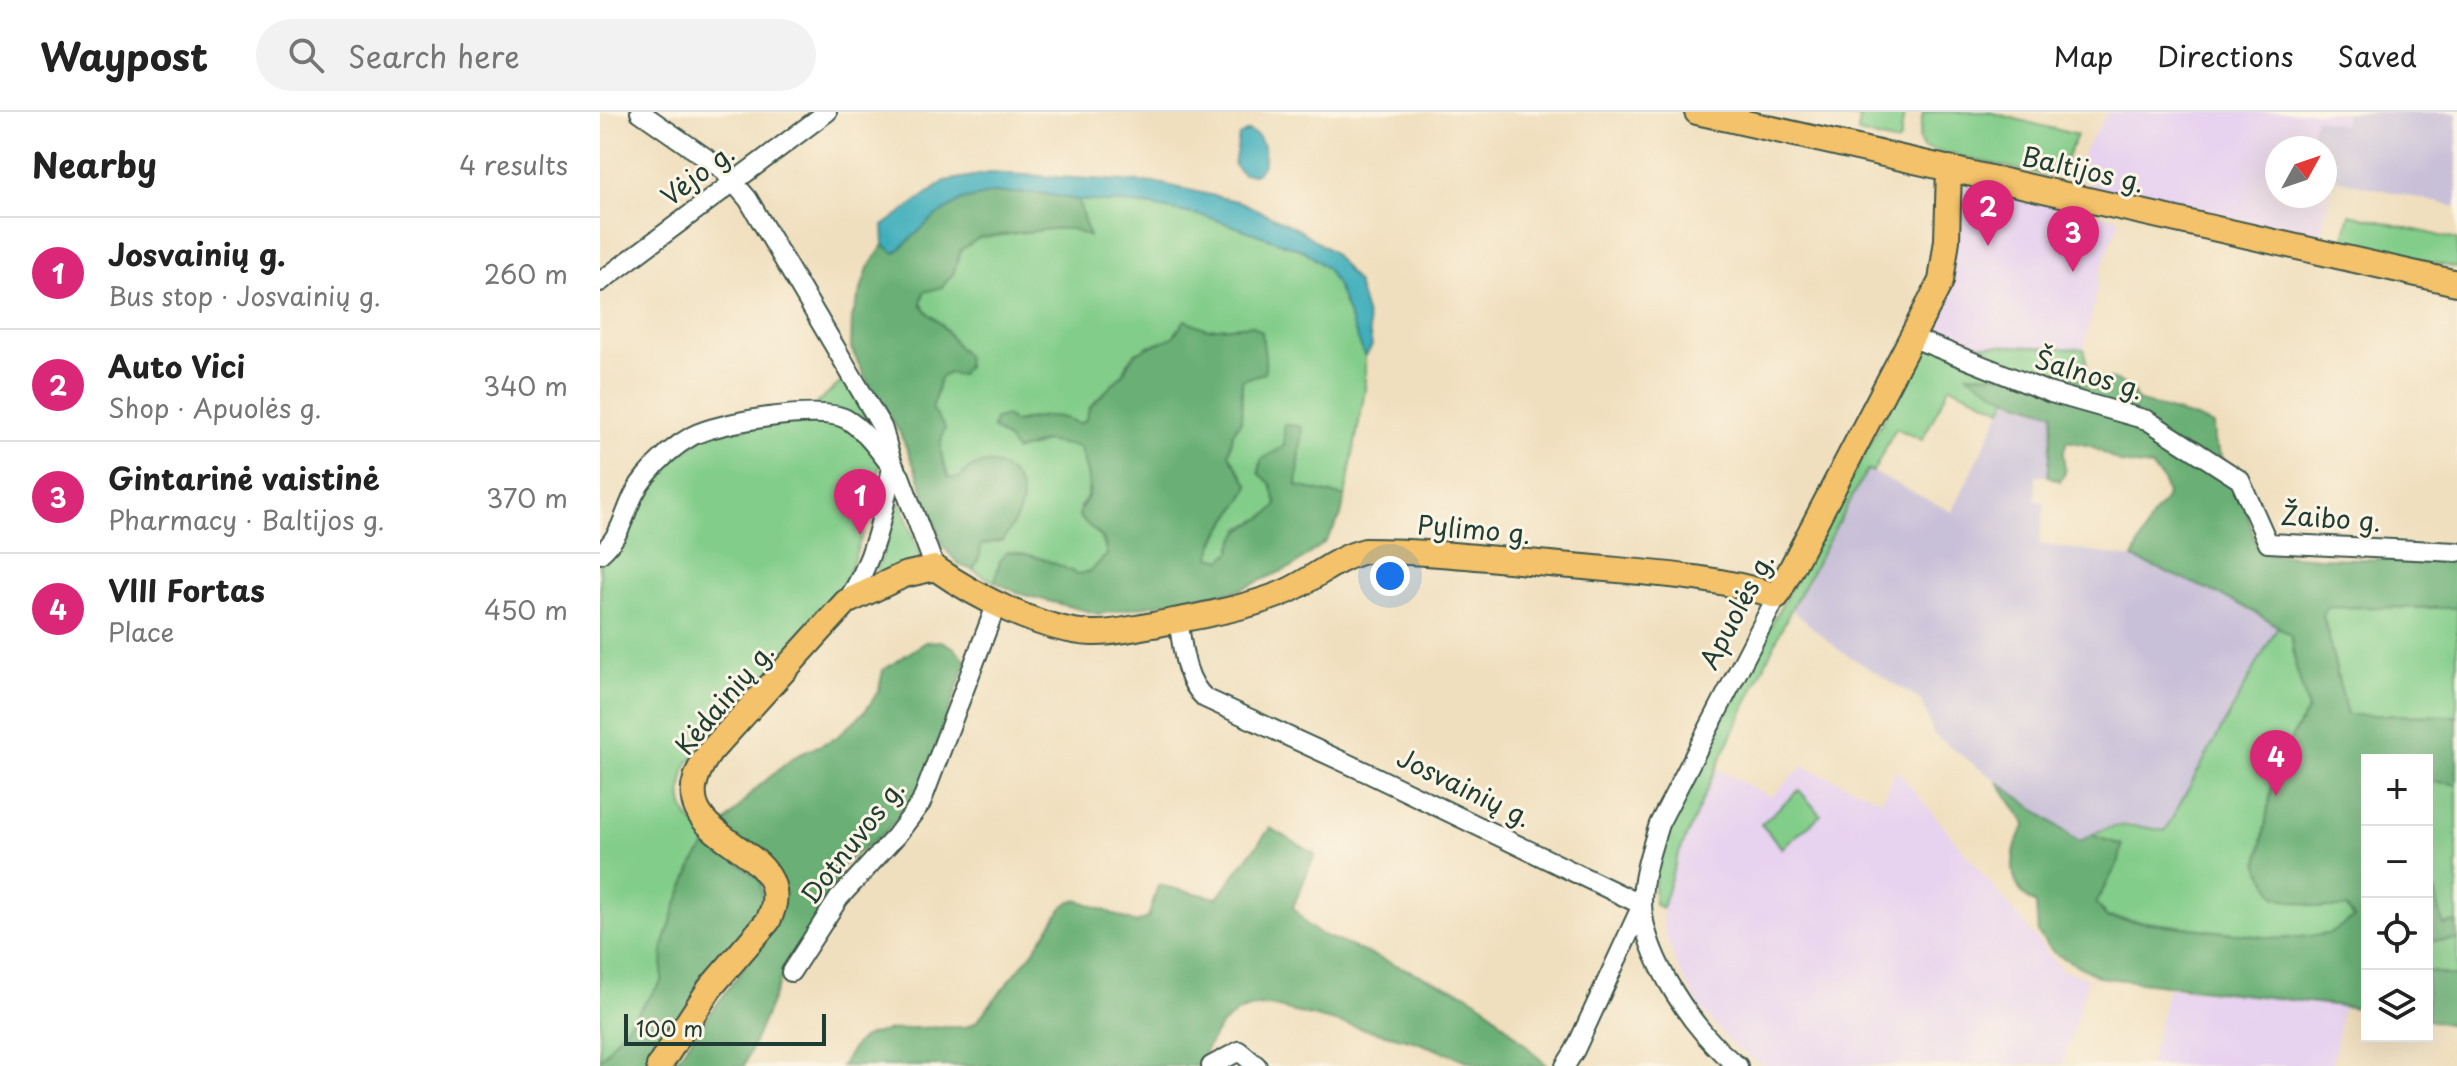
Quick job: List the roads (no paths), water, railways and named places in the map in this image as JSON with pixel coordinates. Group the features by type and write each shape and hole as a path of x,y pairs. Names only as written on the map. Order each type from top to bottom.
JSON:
{"main road":[{"name":"Baltijos g.","path":"1697,112 2457,283"},
{"name":"Apuolės g.","path":"1777,596 1932,301 1945,265 1949,168"},
{"name":"Pylimo g.","path":"1178,620 1279,595 1340,559 1365,551 1615,570 1730,585 1777,596"},
{"path":"846,602 894,579 935,568 997,603 1041,621 1090,633 1108,633 1178,620"},
{"name":"Kėdainių g.","path":"659,1066 710,988 774,910 773,884 767,872 756,860 713,829 697,811 693,792 695,779 710,752 846,602"}],"street":[{"path":"640,112 722,169 733,181 770,234 881,425 889,446 892,467 885,505 871,556 846,602"},
{"name":"Vėjo g.","path":"600,282 827,112"},
{"name":"Šalnos g.","path":"1913,338 2051,393 2147,420 2240,480"},
{"path":"600,554 614,541 643,479 677,446 708,429 727,424 817,412 835,415 861,430 900,476 935,568"},
{"name":"Žaibo g.","path":"2240,480 2268,543 2457,552"},
{"name":"Apuolės g.","path":"1738,1066 1720,1052 1681,1003 1658,961 1642,905 1647,863 1659,824 1777,596"},
{"name":"Dotnuvos g.","path":"791,972 839,898 896,836 921,803 997,603"},
{"name":"Josvainių g.","path":"1178,620 1188,674 1205,698 1642,905"},
{"path":"1565,1066 1642,905"},
{"path":"1211,1066 1239,1051 1257,1066"}],"water":[{"path":"1248,131 1258,136 1264,151 1264,161 1255,174 1243,174 1234,165 1239,136"},
{"path":"990,173 1158,183 1241,202 1298,229 1332,252 1357,283 1372,346 1365,357 1338,288 1327,269 1305,251 1208,217 1147,205 1078,200 1038,193 994,193 962,200 933,218 895,253 884,245 883,226 945,181"}],"place":[{"name":"Auto Vici","path":"1988,246"},
{"name":"Gintarinė vaistinė","path":"2073,272"},
{"name":"Josvainių g.","path":"860,535"},
{"name":"VIII Fortas","path":"2276,796"}]}
